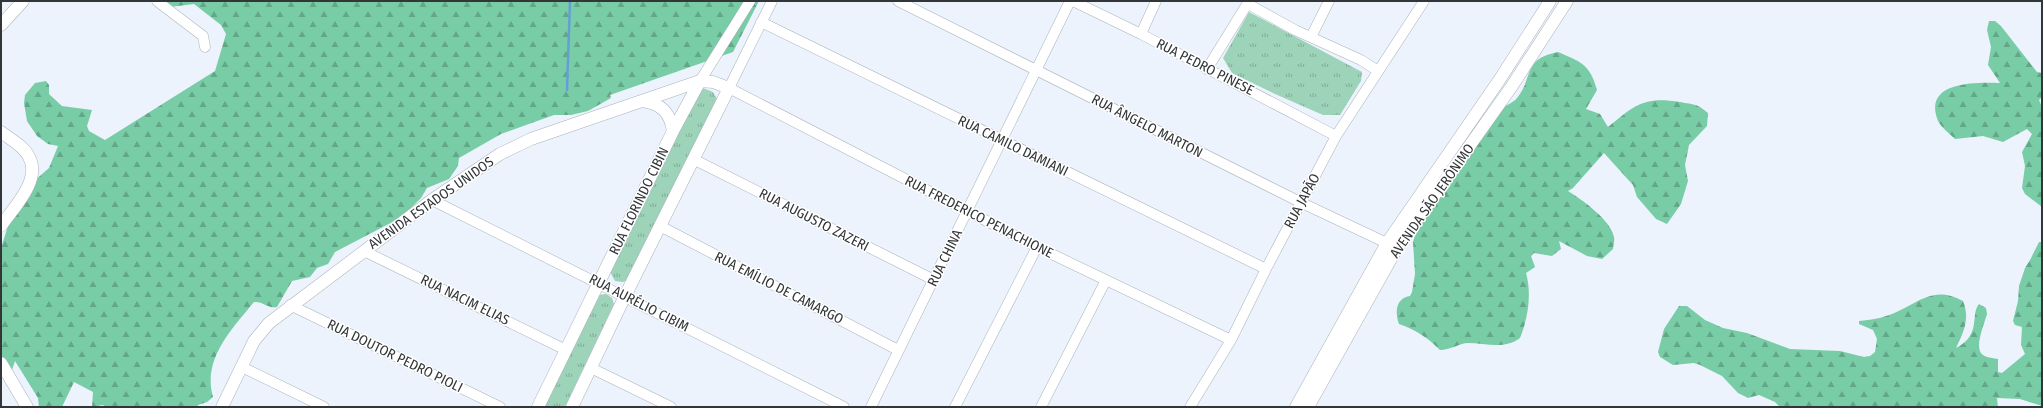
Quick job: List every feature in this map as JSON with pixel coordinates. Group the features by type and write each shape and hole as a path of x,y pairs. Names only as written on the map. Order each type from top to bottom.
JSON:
{"street":[{"path":"1,25 23,1"},
{"path":"157,1 203,36 205,47"},
{"name":"RUA FLORINDO CIBIN","path":"538,407 673,131 700,81 750,1"},
{"name":"RUA FLORINDO CIBIN","path":"572,407 625,296 772,1"},
{"name":"RUA ÂNGELO MARTON","path":"898,1 1302,203 1392,246"},
{"name":"RUA CHINA","path":"871,407 1072,1"},
{"name":"RUA PEDRO PINESE","path":"1072,1 1141,34 1336,136"},
{"path":"1141,34 1156,1"},
{"path":"1311,36 1329,1"},
{"name":"RUA JAPÃO","path":"1190,407 1231,340 1266,269 1336,136 1424,1"},
{"name":"AVENIDA SÃO JERÔNIMO","path":"1296,407 1392,246 1550,1"},
{"name":"AVENIDA SÃO JERÔNIMO","path":"1308,407 1392,246 1500,103 1567,1"},
{"path":"1207,69 1248,2 1378,70"},
{"name":"RUA CAMILO DAMIANI","path":"761,22 1266,269"},
{"path":"700,81 712,82 729,88"},
{"name":"AVENIDA ESTADOS UNIDOS","path":"222,407 254,341 268,323 432,200 500,154 531,139 700,81"},
{"name":"RUA FREDERICO PENACHIONE","path":"729,88 1037,247 1231,340"},
{"path":"1488,96 1500,103"},
{"path":"643,101 655,103 665,110 671,120 673,131"},
{"path":"1,132 23,149 29,157 33,174 30,183 1,226"},
{"name":"RUA AUGUSTO ZAZERI","path":"693,159 934,280"},
{"name":"RUA AURÉLIO CIBIM","path":"432,200 844,407"},
{"name":"RUA EMÍLIO DE CAMARGO","path":"660,226 898,350"},
{"path":"956,407 1037,247"},
{"name":"RUA NACIM ELIAS","path":"364,251 566,350"},
{"path":"1041,407 1106,280"},
{"name":"RUA DOUTOR PEDRO PIOLI","path":"290,305 500,407"},
{"path":"1,363 27,407"},
{"path":"242,367 324,407"},
{"path":"591,368 671,407"}],"green space":[{"path":"158,1 759,1 733,52 610,95 611,98 588,111 571,115 554,115 501,134 459,158 458,166 449,179 427,188 421,198 402,217 335,252 328,264 317,268 310,277 292,281 277,307 271,307 254,302 228,334 215,357 211,383 213,397 207,402 198,405 197,407 105,407 103,405 92,407 93,392 74,382 62,407 39,407 38,398 15,361 12,370 1,358 1,248 8,226 26,188 49,168 58,146 48,144 37,136 27,121 24,103 25,95 35,83 46,81 49,85 49,94 62,106 92,110 87,126 89,131 105,140 215,71 226,34 221,25 194,4 170,7"},
{"path":"1249,12 1362,72 1361,81 1340,115 1323,115 1232,73 1223,58"},
{"path":"1989,21 1995,21 2001,26 2037,72 2042,73 2042,97 2039,100 2042,107 2042,207 2025,194 2022,188 2025,166 2022,152 2032,134 2027,129 2003,142 1983,136 1955,139 1938,121 1935,108 1938,98 1944,91 1966,84 2000,83 1988,65 1991,47 1987,30"},
{"path":"1558,52 1573,58 1588,69 1597,90 1586,109 1600,114 1608,127 1633,108 1649,101 1668,100 1692,104 1701,107 1708,113 1707,126 1689,145 1685,165 1688,181 1681,204 1667,224 1656,219 1637,197 1633,185 1604,153 1573,188 1568,191 1602,217 1612,230 1614,237 1613,249 1602,259 1587,256 1559,241 1561,249 1552,256 1534,253 1531,256 1535,267 1526,273 1529,298 1525,322 1520,338 1508,344 1495,345 1467,343 1440,350 1421,334 1399,324 1397,316 1397,307 1399,303 1405,297 1410,296 1412,292 1415,274 1413,242 1420,219 1504,107 1517,98 1526,83 1530,70 1534,64 1539,59 1547,55"},
{"path":"703,88 713,92 717,99 629,279 623,282 615,281 610,272 696,92"},
{"path":"2039,242 2042,242 2042,406 2020,399 1997,398 1998,407 1780,407 1775,402 1759,395 1748,398 1738,393 1722,376 1700,365 1694,363 1673,365 1660,357 1658,352 1664,329 1679,306 1687,306 1705,320 1723,328 1747,333 1790,349 1840,351 1864,357 1870,356 1875,352 1877,339 1873,330 1859,324 1859,321 1883,317 1897,312 1923,298 1941,294 1963,301 1965,307 1965,325 1956,348 1964,343 1969,337 1974,325 1976,308 1979,304 1986,308 1987,314 1979,342 1980,352 1986,357 1998,359 1998,372 2002,373 2025,354 2021,345 2022,327 2015,325 2013,321 2018,301 2019,286 2025,268"},
{"path":"606,294 612,298 614,304 565,407 541,407 598,295"}],"waterway":[{"path":"567,90 570,1"}]}
